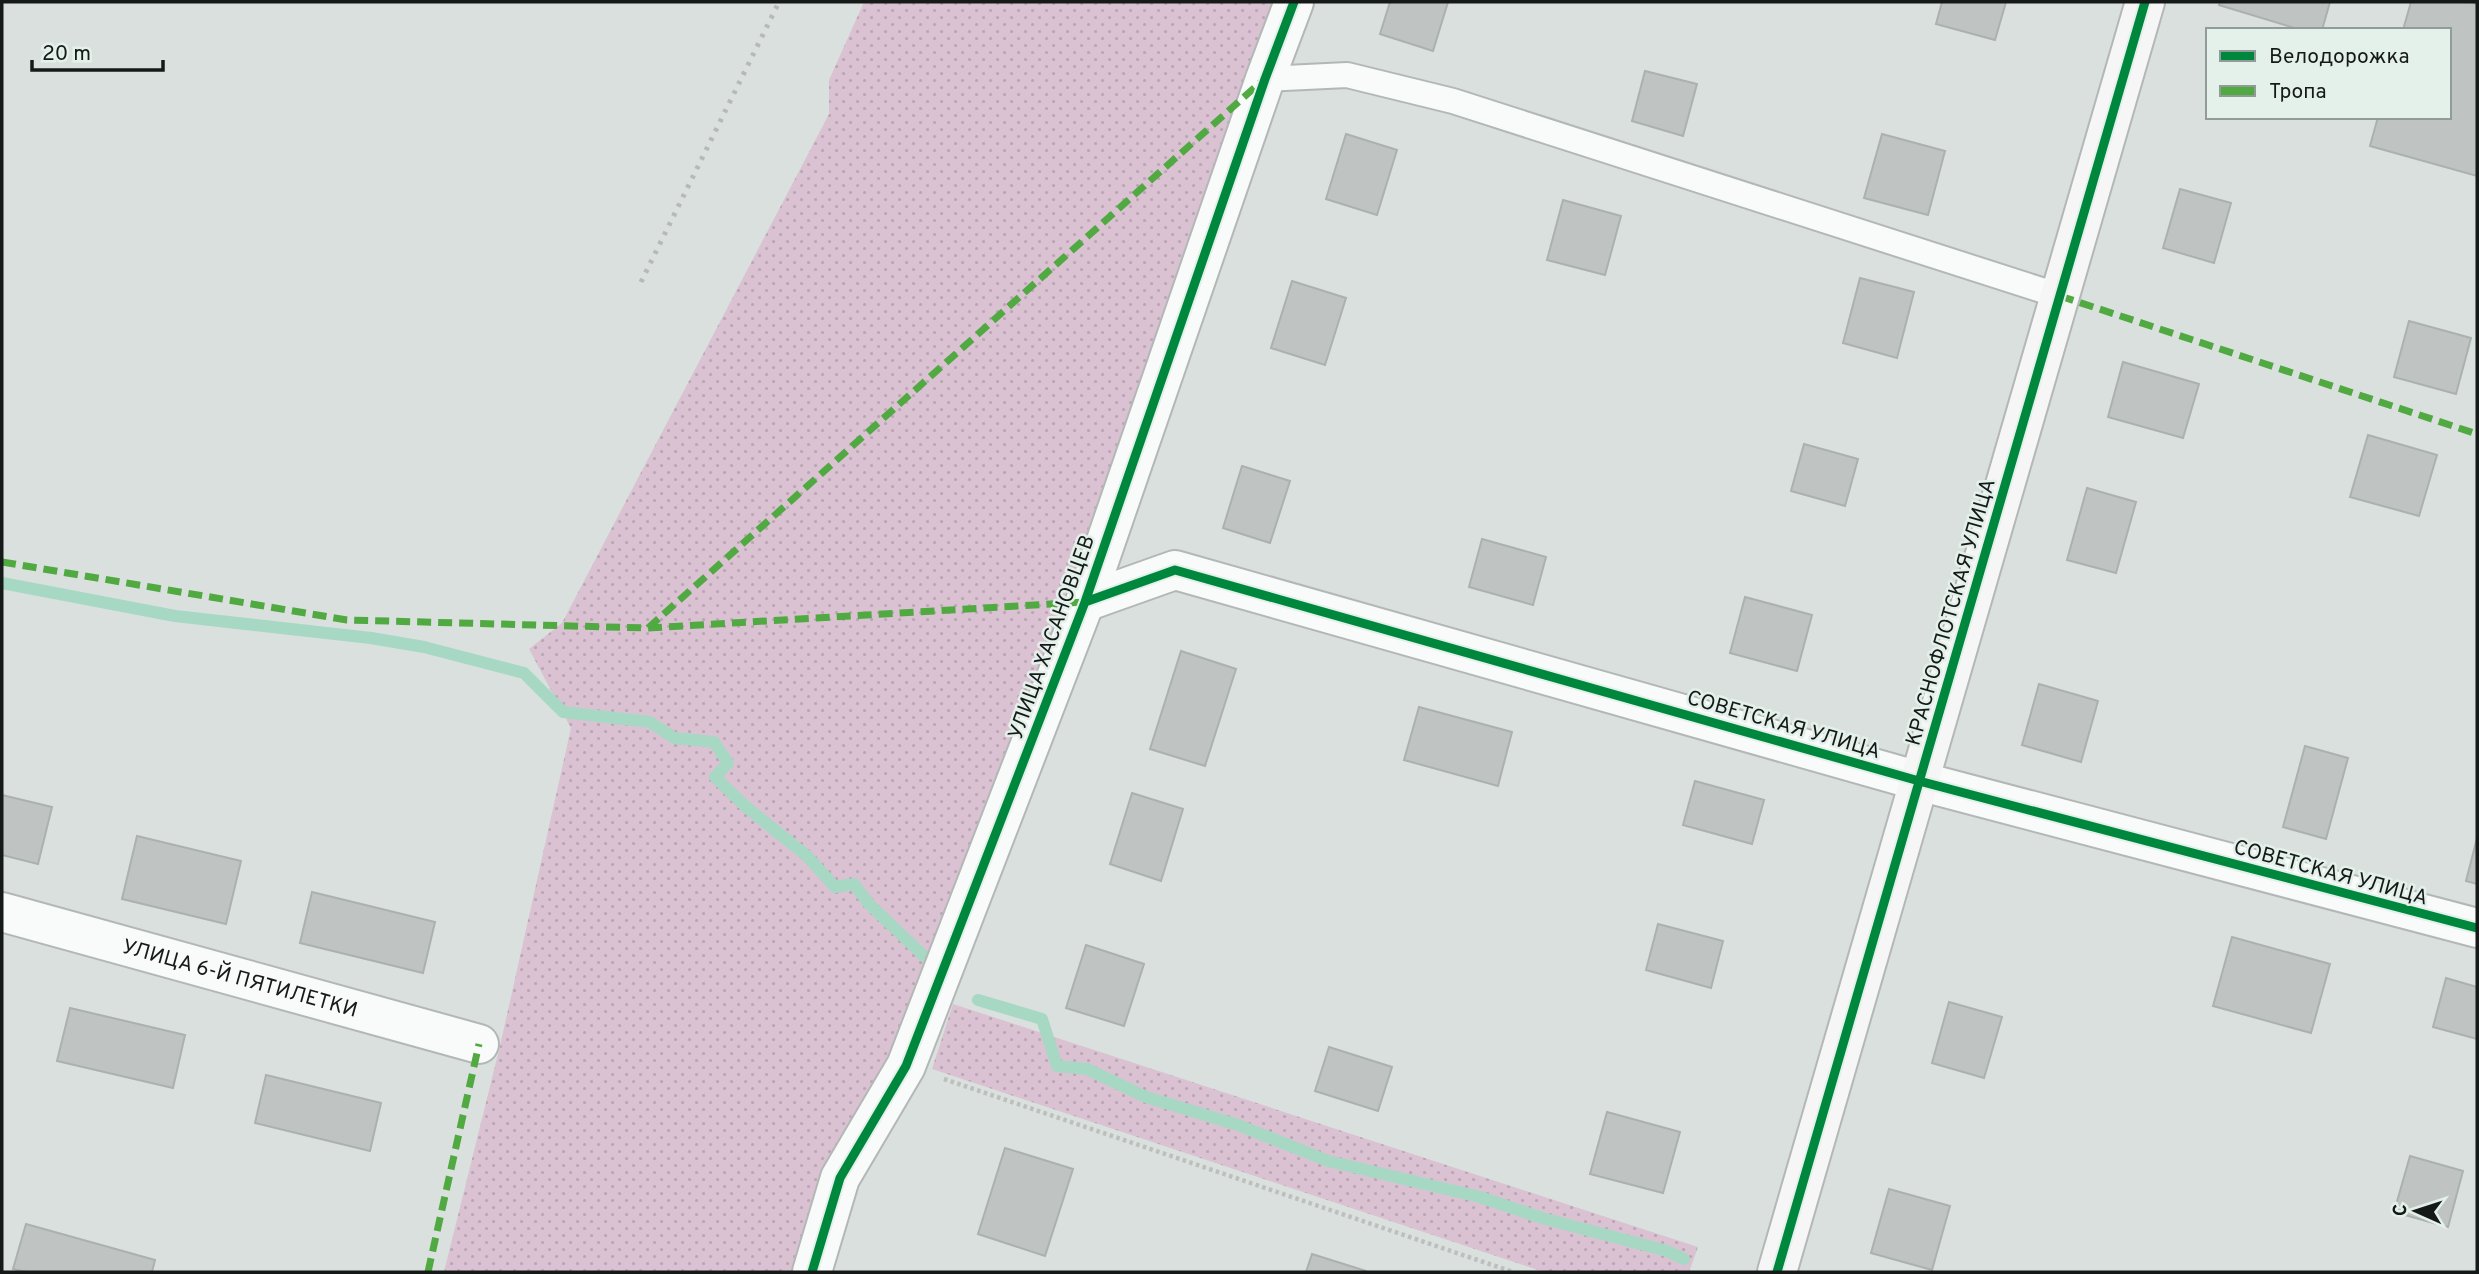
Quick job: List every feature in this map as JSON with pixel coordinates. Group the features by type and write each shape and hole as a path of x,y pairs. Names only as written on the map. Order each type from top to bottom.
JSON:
{"street":[{"name":"УЛИЦА ХАСАНОВЦЕВ","path":"812,1272 840,1178 906,1066 1085,602 1294,2"},
{"name":"КРАСНОФЛОТСКАЯ УЛИЦА","path":"1777,1272 2145,2"},
{"name":"СОВЕТСКАЯ УЛИЦА","path":"1085,602 1175,570 1919,781 2477,928"},
{"name":"УЛИЦА 6-Й ПЯТИЛЕТКИ","path":"2,912 479,1044"}],"lane":[{"path":"1265,79 1347,75 1453,101 2060,296"}],"path":[{"path":"906,1066 1513,1272"}],"shaded area":[{"path":"864,2 1284,2 892,1063 804,1272 444,1272 500,1046 571,728 529,649 562,623 829,114 829,80"},
{"path":"953,1004 1698,1247 1689,1272 1544,1272 932,1069"}],"building":[{"path":"1390,2 1448,2 1433,51 1380,34"},
{"path":"1942,2 2006,2 1995,40 1936,24"},
{"path":"2220,2 2330,2 2323,28 2294,28 2219,5"},
{"path":"2411,2 2477,4 2477,176 2370,146 2377,119 2451,119 2451,28 2404,28"},
{"path":"1645,71 1697,84 1683,136 1632,121"},
{"path":"1346,134 1397,150 1377,215 1326,199"},
{"path":"1882,134 1945,151 1928,215 1864,198"},
{"path":"2180,189 2231,203 2214,263 2163,248"},
{"path":"1563,200 1621,216 1605,275 1547,260"},
{"path":"1860,278 1914,292 1897,358 1843,343"},
{"path":"1292,281 1346,298 1325,365 1271,348"},
{"path":"2409,321 2471,338 2456,394 2394,377"},
{"path":"2123,362 2199,384 2183,438 2108,417"},
{"path":"2368,435 2437,455 2419,516 2350,497"},
{"path":"1804,444 1858,459 1845,506 1791,491"},
{"path":"1242,466 1290,481 1270,543 1223,528"},
{"path":"2087,488 2136,502 2116,573 2067,560"},
{"path":"1482,539 1546,557 1533,605 1469,587"},
{"path":"1745,597 1812,615 1797,671 1730,653"},
{"path":"1181,651 1236,669 1205,766 1150,749"},
{"path":"2039,684 2098,701 2081,762 2022,745"},
{"path":"1419,707 1512,732 1498,786 1404,760"},
{"path":"2305,746 2348,758 2326,839 2283,827"},
{"path":"1695,781 1764,800 1752,844 1683,825"},
{"path":"1132,793 1183,809 1161,881 1110,864"},
{"path":"2,795 52,807 38,864 2,855"},
{"path":"137,836 241,861 226,924 122,899"},
{"path":"2477,838 2477,884 2466,881"},
{"path":"312,892 435,922 423,973 300,943"},
{"path":"1658,924 1723,941 1711,988 1646,970"},
{"path":"2232,937 2330,964 2311,1033 2213,1006"},
{"path":"1086,945 1144,964 1124,1026 1066,1008"},
{"path":"2446,978 2477,987 2477,1039 2433,1027"},
{"path":"1949,1002 2002,1017 1984,1078 1932,1063"},
{"path":"70,1008 185,1035 173,1088 57,1061"},
{"path":"1329,1047 1392,1067 1378,1111 1315,1091"},
{"path":"266,1075 381,1103 370,1151 255,1123"},
{"path":"1607,1112 1680,1132 1663,1193 1590,1174"},
{"path":"1005,1148 1073,1169 1045,1256 978,1234"},
{"path":"2410,1156 2463,1171 2448,1227 2394,1212"},
{"path":"1889,1189 1950,1206 1932,1270 1871,1253"},
{"path":"26,1224 155,1260 152,1272 27,1272 13,1269"},
{"path":"1312,1254 1366,1271 1366,1272 1306,1272"}],"waterway":[{"path":"2,583 175,616 371,638 424,647 524,673 563,712 650,722 674,738 714,742 728,763 715,777 745,806 807,856 835,887 854,884 869,904 926,958"},
{"path":"978,1000 1042,1019 1057,1066 1087,1069 1146,1097 1238,1125 1328,1161 1480,1197 1542,1218 1667,1251 1684,1259"}],"railway":[{"path":"641,282 779,2"}],"marked path":[{"path":"648,628 1262,81"},
{"path":"2060,296 2477,434"},
{"path":"2,562 347,620 648,628 1085,602"},
{"path":"428,1272 479,1044"}],"cycle path":[{"path":"812,1272 840,1178 906,1066 1085,602 1294,2"},
{"path":"1777,1272 2145,2"},
{"path":"1085,602 1175,570 1919,781 2477,928"}]}
